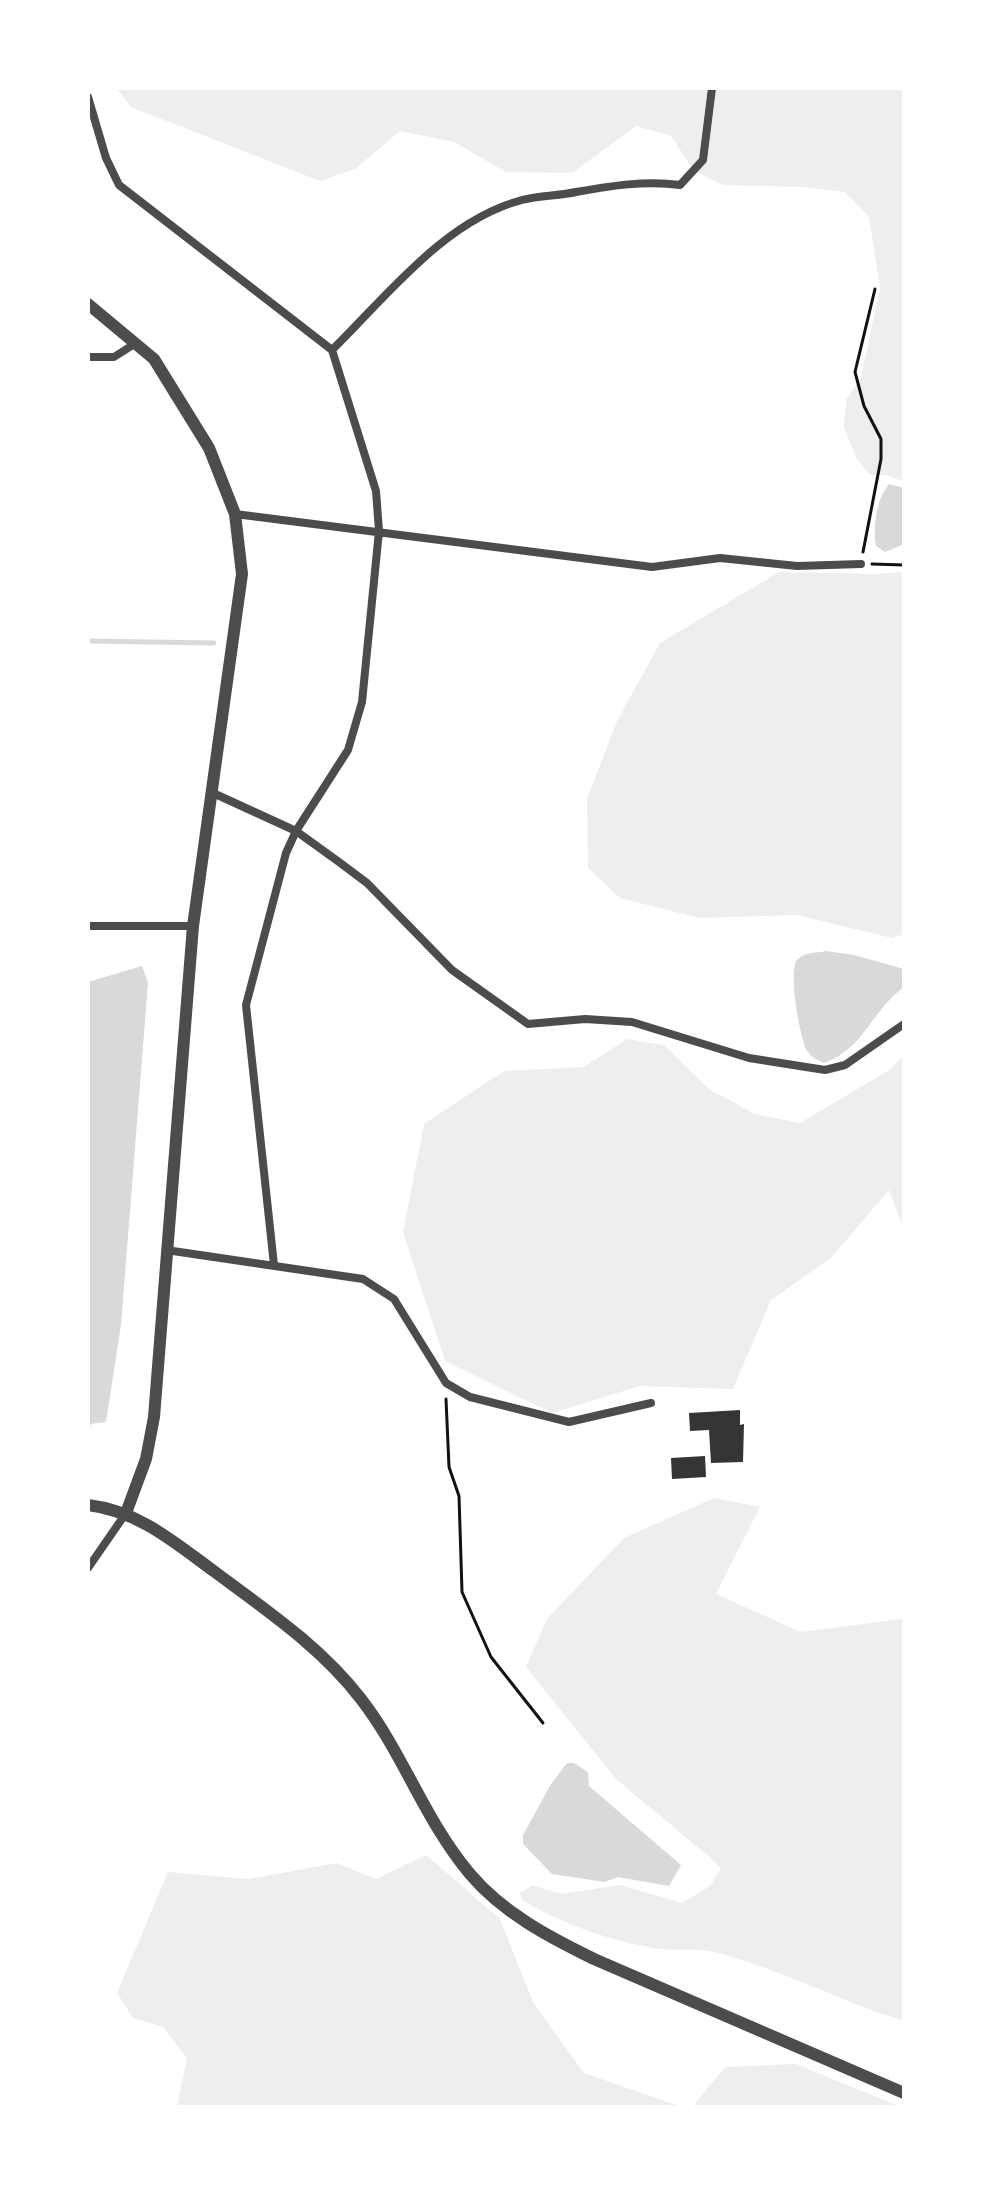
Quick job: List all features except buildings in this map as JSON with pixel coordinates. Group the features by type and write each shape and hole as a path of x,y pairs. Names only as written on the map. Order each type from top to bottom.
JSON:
{"street":[{"path":"332,350 433,251 467,224 493,210 525,199 623,185 680,185 703,160 712,88"},
{"path":"88,97 106,158 119,185 332,350 376,491 379,531 362,702 348,750 296,831 286,853 246,1005 274,1265"},
{"path":"88,304 154,359 182,402 222,475 235,514 242,574 193,926 154,1417 143,1469 126,1513 88,1568"},
{"path":"88,357 114,357 136,343"},
{"path":"235,514 652,567 720,558 797,566 861,564"},
{"path":"213,793 296,831 367,883 452,970 528,1024 585,1019 632,1022 737,1056 825,1070 845,1065 904,1024"},
{"path":"88,926 193,926"},
{"path":"166,1250 363,1279 382,1289 404,1311 446,1383 470,1397 553,1420 591,1419 651,1403"},
{"path":"88,1505 126,1513 165,1534 287,1626 329,1662 378,1722 455,1856 471,1876 512,1912 552,1939 594,1959 904,2093"}],"path":[{"path":"875,289 855,372 864,406 881,439 881,459 861,564 904,565"},
{"path":"446,1383 444,1417 449,1467 459,1496 462,1592 491,1657 543,1723"}],"shaded area":[{"path":"116,88 904,88 904,482 888,475 870,475 857,459 844,428 846,400 861,377 880,288 869,217 845,192 803,187 723,185 694,171 671,136 636,126 572,173 506,172 454,142 400,131 355,169 320,181 131,107"},
{"path":"889,484 904,488 904,544 885,552 876,546 875,522 878,505"},
{"path":"779,572 904,572 904,934 892,938 797,915 699,918 620,898 588,868 587,799 617,721 660,643"},
{"path":"826,951 904,969 904,987 883,1007 849,1049 824,1063 811,1056 805,1045 796,1006 794,978 800,957"},
{"path":"142,966 148,983 121,1325 106,1422 91,1424 88,1440 88,982"},
{"path":"627,1039 664,1045 709,1089 755,1114 800,1123 891,1069 904,1055 904,1229 889,1190 832,1257 771,1300 733,1389 640,1386 552,1413 445,1361 403,1232 424,1124 504,1071 584,1067"},
{"path":"714,1498 760,1507 716,1594 801,1632 902,1619 904,1612 904,2021 739,1959 701,1950 660,1949 607,1937 553,1917 522,1900 520,1893 533,1885 561,1894 620,1885 682,1903 710,1886 721,1869 616,1779 526,1667 547,1619 624,1538"},
{"path":"567,1763 574,1763 588,1772 589,1786 681,1865 669,1886 618,1877 605,1882 552,1874 523,1844 523,1835 551,1784"},
{"path":"426,1855 500,1919 533,2002 584,2073 682,2107 177,2107 187,2058 163,2027 133,2018 117,1993 168,1872 249,1879 337,1863 376,1879"},
{"path":"796,2064 901,2107 692,2107 725,2067"}],"waterway":[{"path":"88,641 214,643"}]}
